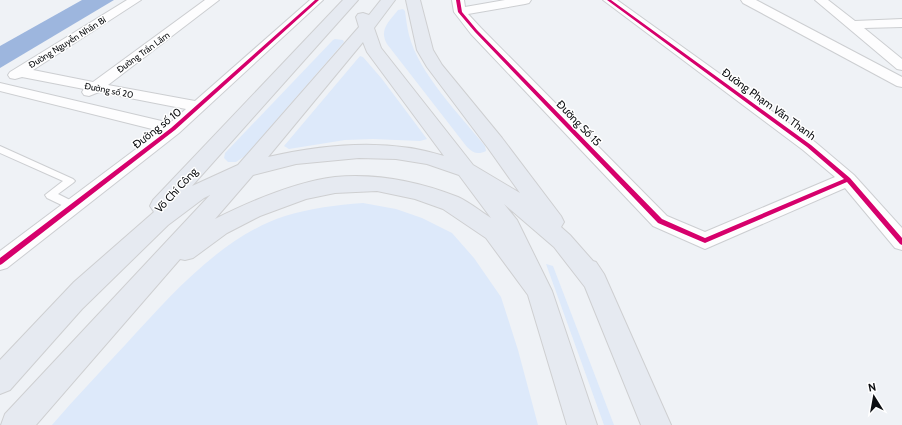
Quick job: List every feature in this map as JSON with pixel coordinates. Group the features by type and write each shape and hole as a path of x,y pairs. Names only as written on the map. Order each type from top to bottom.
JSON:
{"main road":[{"name":"Võ Chí Công","path":"0,380 351,0"},
{"path":"362,0 366,30 373,49 509,226 539,291 582,425"},
{"path":"16,425 246,170 366,30 388,0"},
{"path":"413,0 425,50 434,67 495,143 595,281 656,425"},
{"path":"73,301 160,219 196,193 246,170 296,157 359,151 403,153 429,158 466,170 512,198 562,241 595,281"},
{"path":"112,317 185,251 219,227 252,210 303,192 335,184 377,184 416,192 451,203 494,232 539,291"}],"street":[{"name":"Đường Nguyễn Nhân Bỉ","path":"0,86 135,0"},
{"name":"Đường Trần Lãm","path":"72,104 213,0"},
{"name":"Đường số 10","path":"0,262 173,129 317,0"},
{"path":"459,6 525,0"},
{"name":"Đường Phạm Văn Thanh","path":"609,0 809,146 848,180 902,242"},
{"path":"747,0 902,83"},
{"path":"822,0 902,66"},
{"name":"Đường Số 15","path":"459,6 476,31 660,221 704,241 848,180"},
{"path":"852,25 902,23"},
{"name":"Đường số 20","path":"20,72 199,107"},
{"name":"Đường số 20","path":"0,86 173,129"}],"lane":[{"path":"0,149 70,181 50,195 73,206"}],"shaded area":[{"path":"403,9 405,11 409,35 414,50 422,64 441,94 485,146 486,151 476,153 467,147 387,44 384,34 386,26 398,10"},
{"path":"335,39 343,40 344,42 245,156 236,162 228,162 224,158 225,153"},
{"path":"360,56 363,57 382,79 427,139 420,141 373,139 345,140 289,149 284,146"},
{"path":"363,203 396,209 422,218 452,233 474,258 501,297 518,350 538,425 52,425 79,394 179,288 218,253 239,238 285,216 324,207"},
{"path":"546,264 553,266 614,425 604,425"}],"water":[{"path":"82,0 114,0 0,68 0,46"}],"cycle path":[{"path":"0,262 173,129 317,0"},
{"path":"458,0 460,12 476,31 660,221 705,241 848,179"},
{"path":"609,0 809,146 848,179 902,242"}]}
